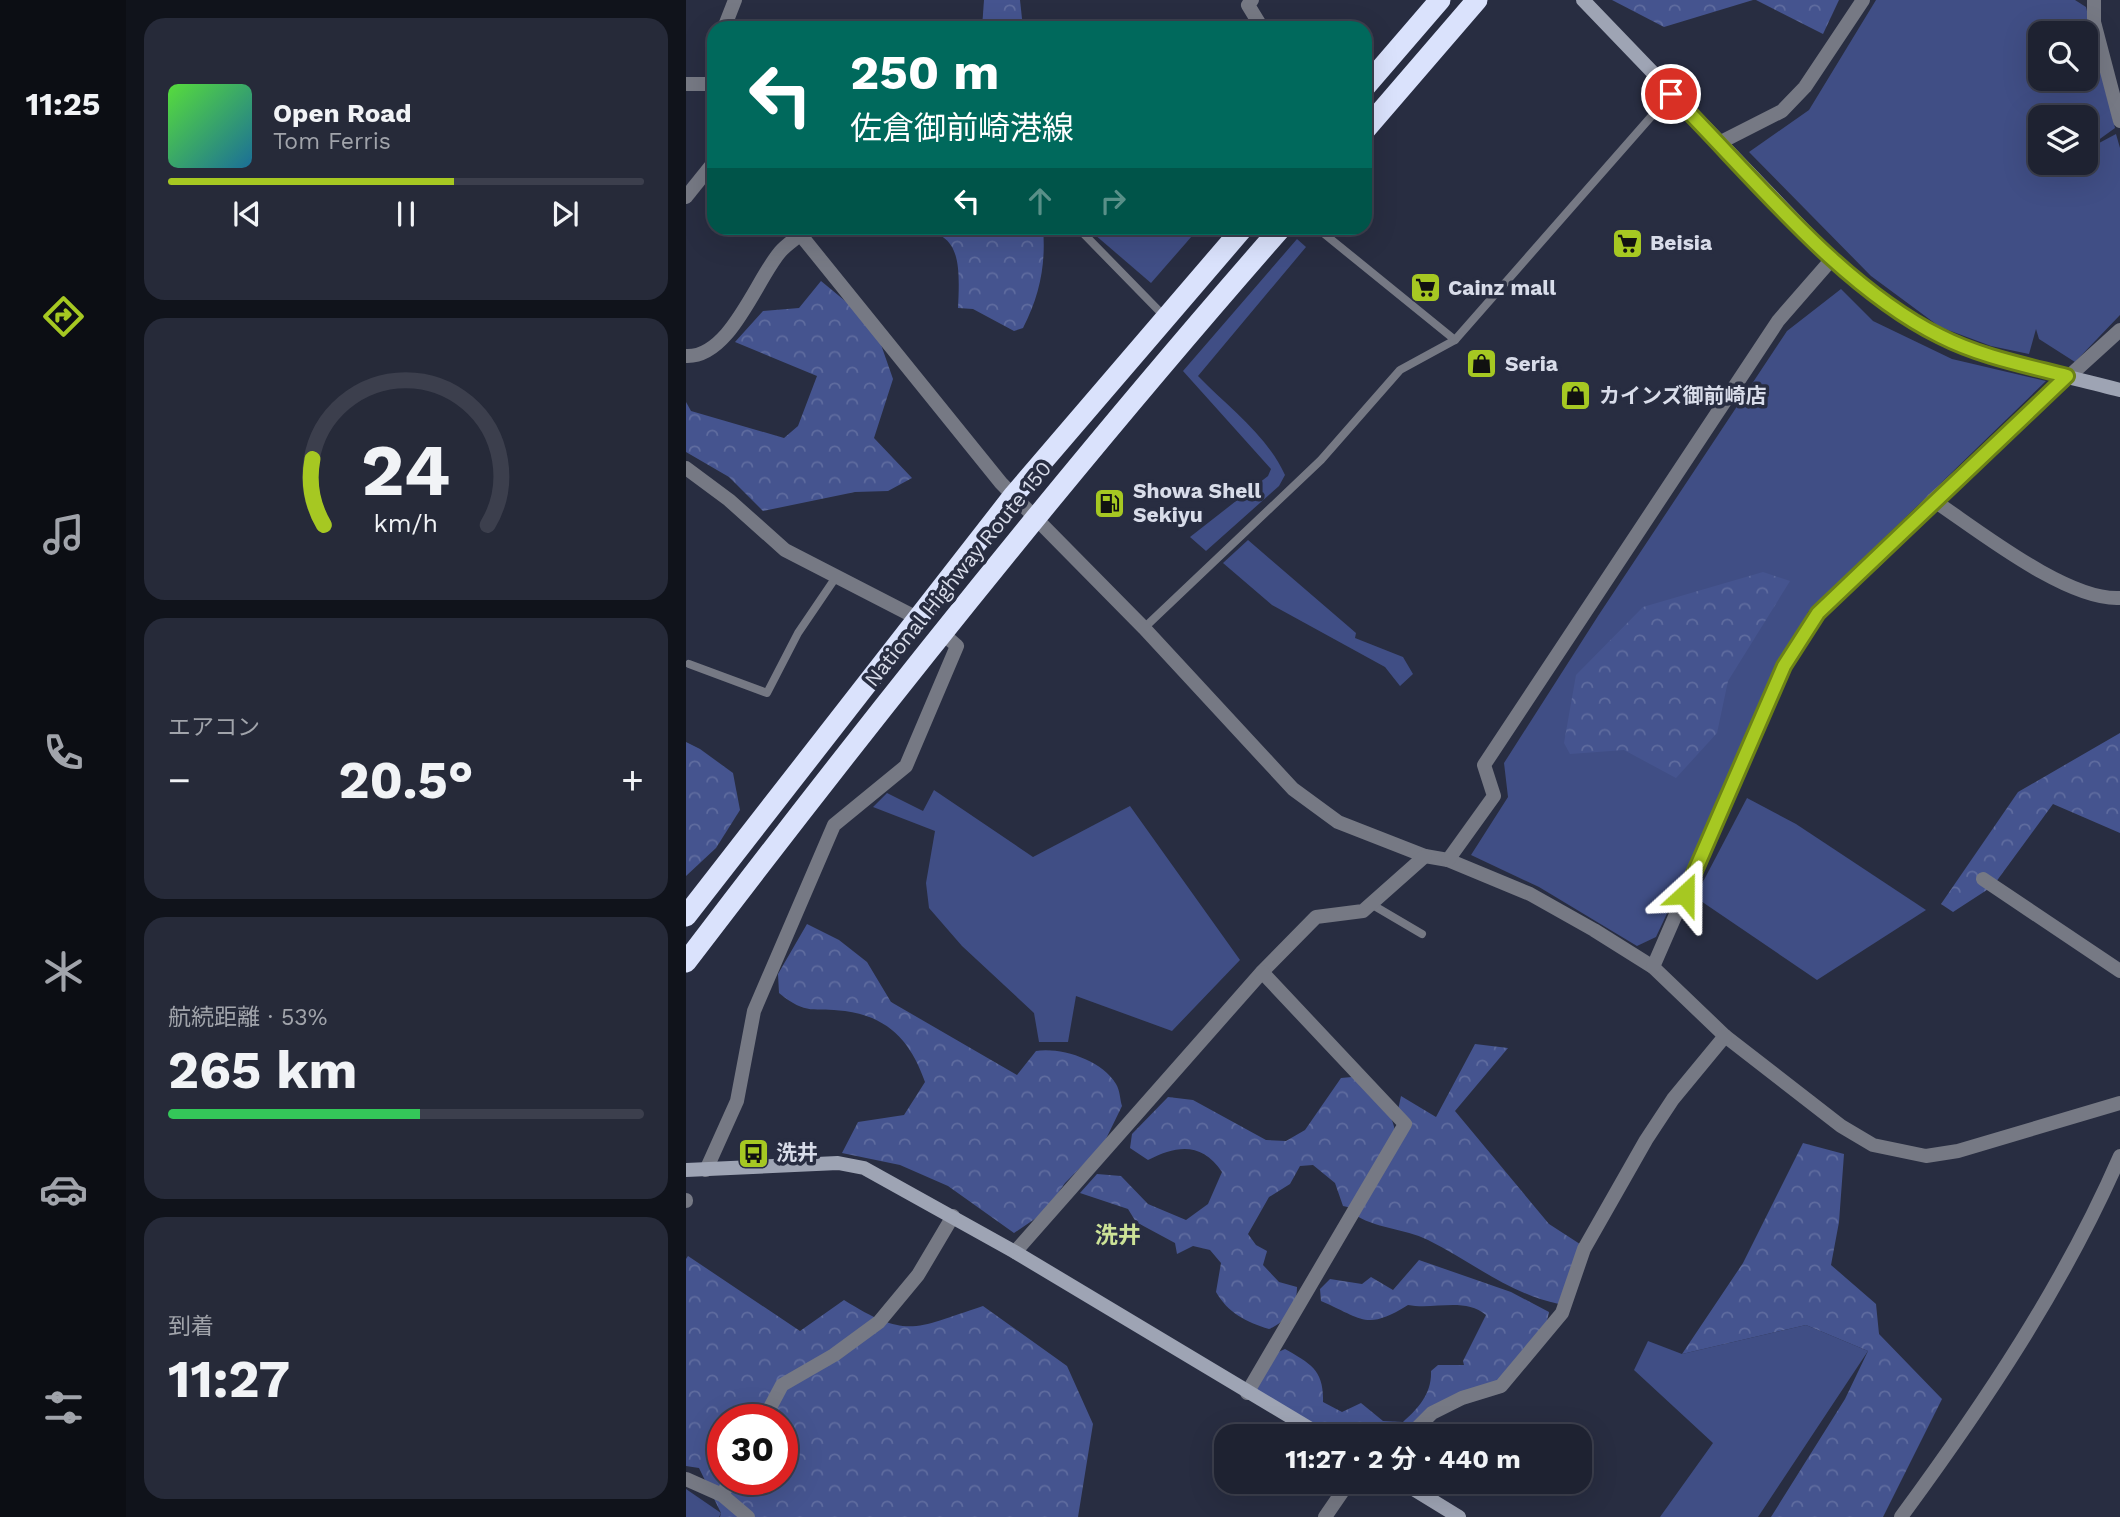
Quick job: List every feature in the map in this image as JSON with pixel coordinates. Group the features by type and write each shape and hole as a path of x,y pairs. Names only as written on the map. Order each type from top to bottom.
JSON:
{"highway":[{"path":"1372,79 1440,0"},
{"path":"1372,122 1477,0"},
{"name":"National Highway Route 150","path":"686,916 843,711 919,619 1014,495 1236,235"},
{"name":"National Highway Route 150","path":"686,962 1034,516 1153,373 1275,235"}],"street":[{"path":"727,21 735,0"},
{"path":"1252,0 1248,5 1258,21"},
{"path":"1583,0 1832,259 1865,288 1941,337 1991,356 2120,390"},
{"path":"1719,143 1782,111 1805,87 1863,0"},
{"path":"2094,0 2094,22 2120,121"},
{"path":"686,84 707,84"},
{"path":"686,197 707,171"},
{"path":"686,356 702,352 731,330 781,251 795,235"},
{"path":"801,235 964,438 1014,495 1144,628 1293,789 1338,822 1424,856 1448,860 1530,894 1653,967 1725,1036 1841,1126 1873,1145 1926,1156 1958,1151 2120,1102"},
{"path":"1448,860 1494,796 1484,765 1778,321 1832,259"},
{"path":"1653,967 1784,666 1818,613 1877,559 1933,500 2120,330"},
{"path":"686,468 729,500 785,550 919,619"},
{"path":"1933,500 2027,563 2079,590 2120,598"},
{"path":"706,1170 737,1101 754,1011 834,825 906,766 957,646 942,633"},
{"path":"1015,1252 1262,972 1316,917 1363,911 1424,856"},
{"path":"1983,878 2120,971"},
{"path":"1247,1393 1405,1124 1262,972"},
{"path":"1421,1424 1432,1413 1462,1398 1501,1386 1562,1313 1584,1249 1646,1140 1673,1099 1725,1036"},
{"path":"1901,1517 2031,1325 2094,1216 2120,1156"},
{"path":"686,1170 838,1163 864,1168 1015,1252 1301,1424"},
{"path":"772,1404 782,1385 834,1354 879,1322 918,1275 953,1216"},
{"path":"686,1479 707,1488"},
{"path":"1325,1517 1341,1494"},
{"path":"1422,1494 1459,1517"},
{"path":"722,1495 748,1517"}],"lane":[{"path":"1144,628 1321,460 1400,370 1455,340 1671,94"},
{"path":"1085,235 1165,317"},
{"path":"1326,235 1455,340"},
{"path":"689,664 767,693 798,633 836,577"},
{"path":"1371,904 1422,934"}],"shaded area":[{"path":"1876,0 2075,0 2086,7 2089,21 2028,21 2028,91 2098,91 2098,57 2115,128 2098,140 2098,105 2028,105 2028,175 2098,175 2098,144 2116,134 2120,148 2120,315 2075,362 2039,339 2036,329 2029,354 1991,346 1940,327 1871,276 1749,152 1809,110"},
{"path":"1095,235 1193,235 1151,283"},
{"path":"1297,239 1306,247 1198,376 1257,434 1285,475 1279,486 1206,551 1190,537 1268,476 1271,469 1183,371"},
{"path":"1841,289 1873,321 1952,359 2046,381 1808,612 1656,937 1637,946 1539,887 1471,855 1508,797 1504,763 1598,616 1787,331"},
{"path":"1248,540 1356,633 1355,638 1403,657 1413,674 1400,686 1385,667 1272,605 1223,563"},
{"path":"934,790 1033,857 1130,806 1240,960 1172,1031 1076,996 1068,1042 1039,1042 1034,1013 962,946 929,908 926,883 935,831 873,807 887,793 923,811"},
{"path":"1747,798 1796,824 1926,910 1817,980 1695,897"},
{"path":"1806,1325 1868,1351 1758,1517 1660,1517 1713,1443 1634,1370 1648,1341 1682,1354"},
{"path":"686,1489 721,1513 719,1517 686,1517"}],"green space":[{"path":"984,0 1020,0 1022,21 982,21"},
{"path":"1612,0 1753,0 1664,27"},
{"path":"1756,0 1839,0 1823,34"},
{"path":"938,235 1043,235 1044,254 1040,279 1034,304 1023,328 1014,331 973,309 958,308 956,256 943,237"},
{"path":"821,281 861,314 878,336 893,379 874,438 912,478 888,491 855,492 763,511 729,477 686,452 686,402 691,411 784,438 798,426 817,376 735,342 763,311 799,308"},
{"path":"1763,572 1790,581 1728,681 1717,733 1676,778 1624,750 1570,754 1564,743 1576,675 1643,607"},
{"path":"2120,733 2120,833 2053,804 1993,886 1953,912 1941,904 2018,792"},
{"path":"686,742 733,773 740,810 716,848 686,876"},
{"path":"807,924 839,940 867,962 891,1002 1017,1075 1036,1051 1046,1050 1080,1057 1110,1076 1117,1086 1122,1106 1103,1145 1065,1183 1045,1212 1014,1233 948,1186 900,1165 842,1153 858,1122 904,1115 925,1082 913,1055 886,1026 860,1014 804,1008 779,993 778,974"},
{"path":"1475,1044 1508,1048 1455,1111 1549,1224 1583,1246 1559,1304 1524,1293 1428,1240 1361,1218 1352,1213 1362,1195 1352,1208 1343,1206 1335,1183 1313,1165 1300,1166 1290,1184 1269,1197 1248,1234 1256,1245 1267,1251 1263,1265 1279,1282 1297,1287 1295,1301 1289,1313 1269,1329 1238,1316 1226,1306 1216,1292 1221,1263 1210,1250 1193,1246 1177,1254 1175,1243 1136,1222 1128,1209 1080,1193 1097,1174 1121,1176 1148,1204 1186,1220 1208,1204 1222,1172 1206,1155 1197,1151 1179,1149 1148,1160 1130,1148 1132,1134 1168,1097 1193,1100 1266,1140 1286,1141 1305,1130 1341,1078 1352,1077 1375,1097 1388,1113 1395,1130 1395,1140 1405,1124 1398,1110 1401,1096 1436,1117"},
{"path":"1803,1143 1844,1154 1839,1222 1831,1265 1876,1304 1879,1334 1942,1399 1883,1517 1771,1517 1845,1399 1868,1351 1806,1325 1682,1354 1743,1263"},
{"path":"688,1256 800,1331 844,1300 883,1321 912,1326 942,1320 983,1306 1067,1366 1093,1424 1078,1517 720,1517 721,1513 712,1495 798,1495 798,1404 707,1404 707,1484 699,1468 686,1466"},
{"path":"1419,1260 1511,1292 1549,1312 1547,1321 1510,1376 1432,1413 1422,1424 1296,1424 1249,1397 1263,1359 1285,1349 1314,1369 1321,1382 1323,1402 1342,1412 1361,1403 1383,1421 1403,1422 1423,1400 1431,1379 1431,1371 1438,1365 1464,1365 1463,1361 1486,1315 1459,1305 1408,1305 1383,1318 1364,1320 1321,1301 1320,1289 1330,1279 1362,1284 1371,1277 1393,1290"}],"place":[{"name":"Beisia","path":"1627,243"},
{"name":"Cainz mall","path":"1425,288"},
{"name":"Seria","path":"1482,364"},
{"name":"カインズ御前崎店","path":"1576,396"},
{"name":"Showa Shell Sekiyu","path":"1110,503"},
{"name":"洗井","path":"753,1153"}],"district":[{"name":"洗井","path":"1118,1235"}],"route":[{"path":"1671,94 1832,259 1865,288 1904,316 1941,337 1991,356 2067,376 1933,500 1877,559 1818,613 1784,666 1685,894"}]}
